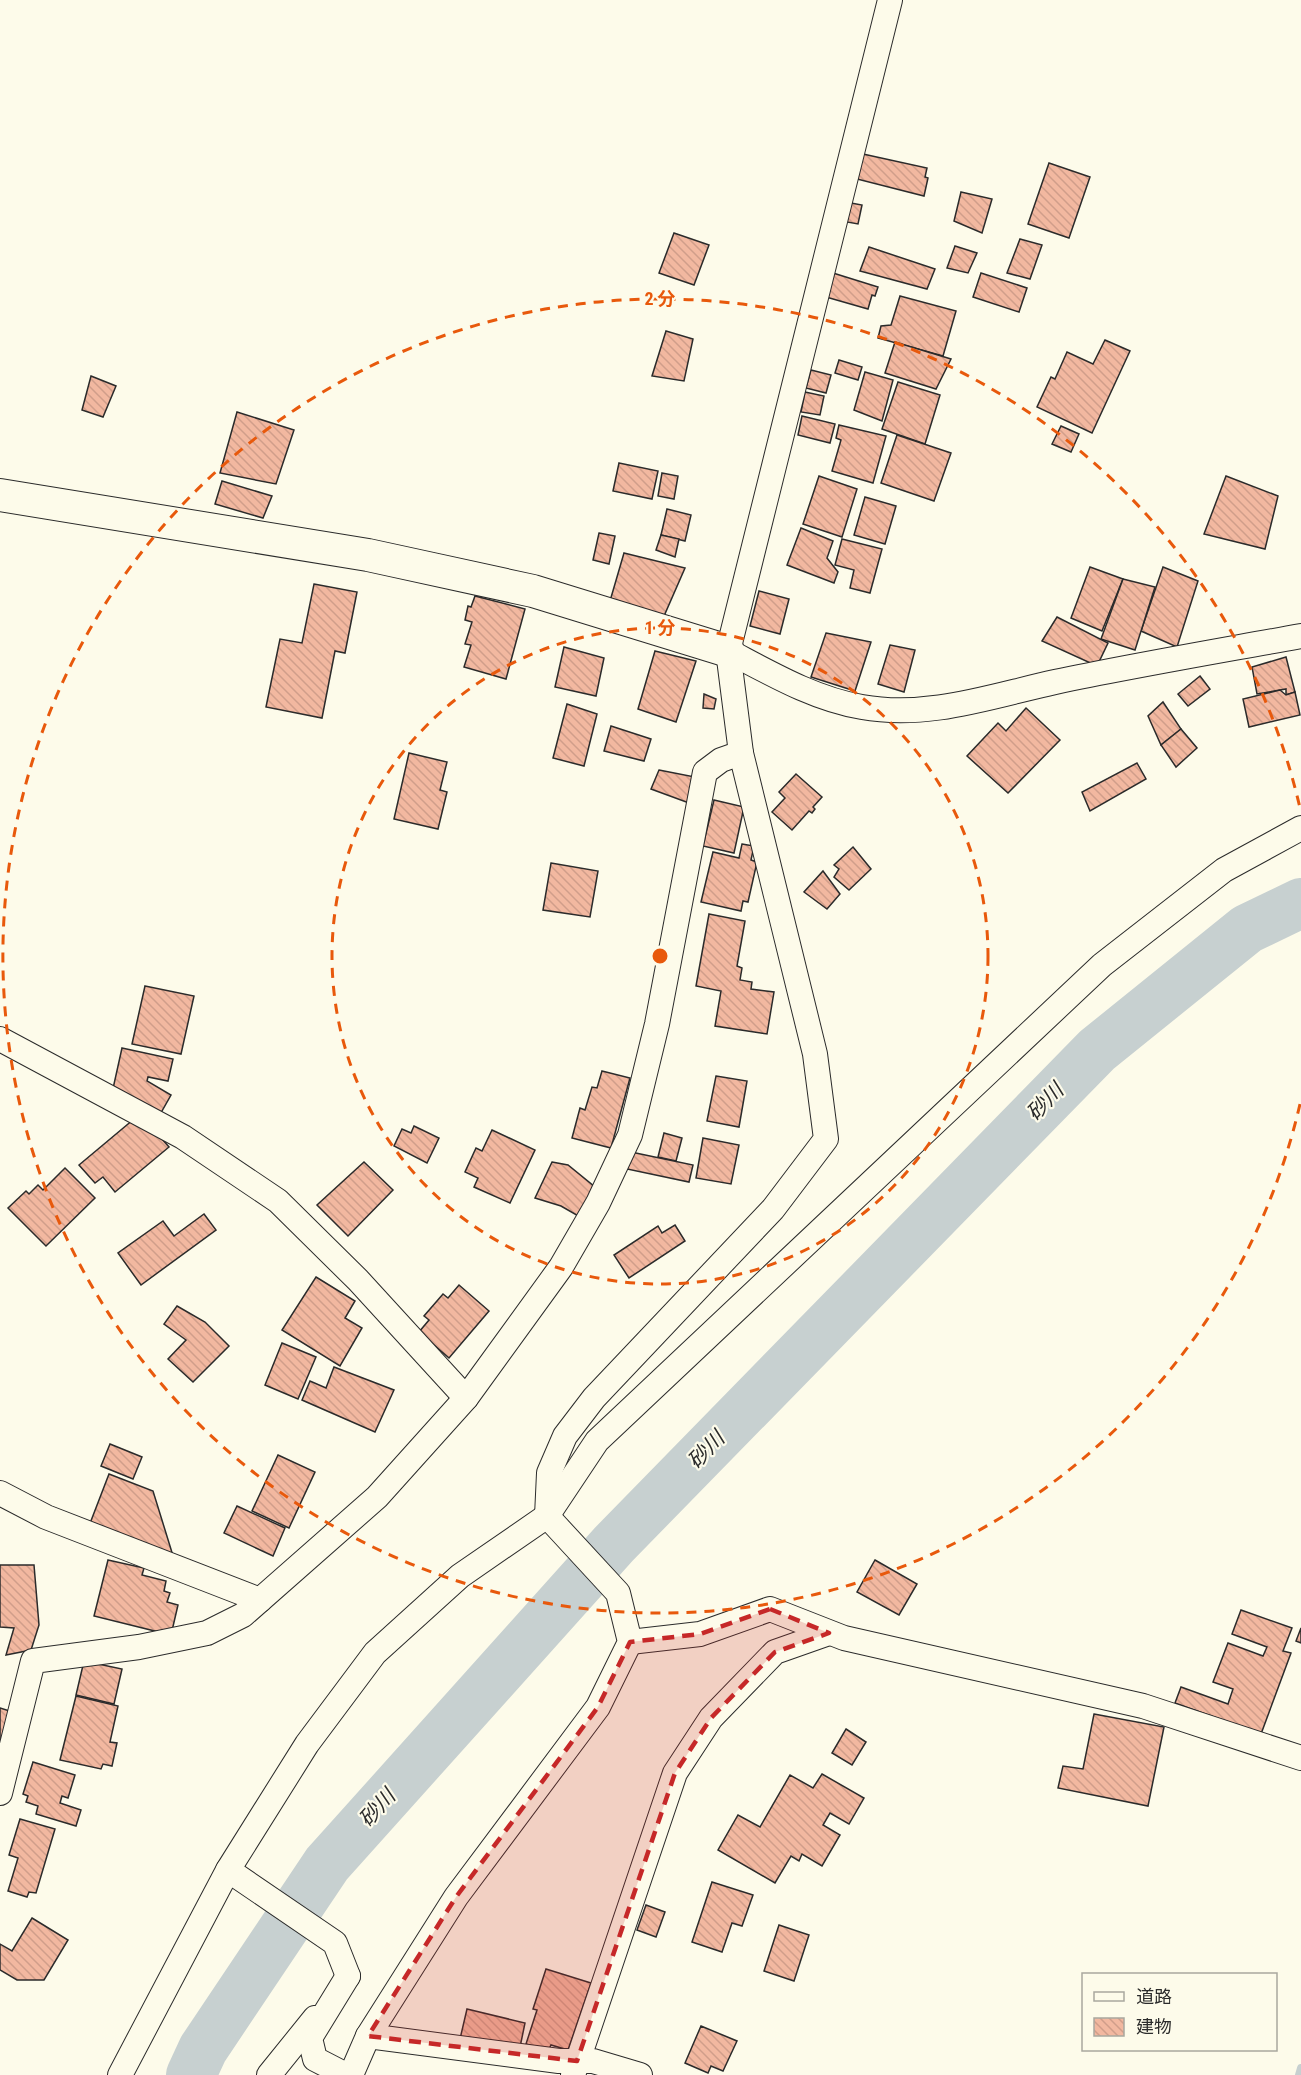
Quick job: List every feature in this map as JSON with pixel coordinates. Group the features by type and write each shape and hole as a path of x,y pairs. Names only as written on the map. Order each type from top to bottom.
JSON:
{"street":[{"path":"351,2075 368,2036 456,1897 598,1707 630,1642 618,1593 554,1524 549,1473 565,1436 594,1398 773,1209 826,1139 815,1054 741,753 728,651 890,0"},
{"path":"0,495 368,555 532,591 728,651 791,684 860,707 900,712 948,708 1056,682 1301,636"},
{"path":"0,1793 33,1661 139,1647 207,1633 243,1615 377,1497 466,1398 561,1267 598,1203 630,1135 657,1024 705,772 721,760 741,753"},
{"path":"120,2075 228,1870 307,1744 375,1653 460,1576 554,1524 597,1441 1101,965 1224,870 1301,828"},
{"path":"0,1039 183,1137 278,1201 358,1280 466,1398"},
{"path":"0,1493 46,1517 261,1600"},
{"path":"630,1642 700,1634 770,1609 829,1634 1143,1706 1301,1758"},
{"path":"575,2068 675,1773 711,1718 775,1652 829,1634"},
{"path":"228,1870 335,1943 348,1976"},
{"path":"269,2075 348,1976"},
{"path":"346,2075 315,2059 310,2037 348,1976"},
{"path":"368,2036 575,2068 592,2061 640,2075"}],"highlighted area":[{"path":"770,1609 829,1633 775,1652 711,1718 675,1773 577,2061 368,2036 456,1897 598,1707 630,1642 700,1634"}],"building":[{"path":"863,154 927,168 925,177 928,178 924,196 857,179"},
{"path":"1049,163 1090,177 1069,238 1028,224"},
{"path":"961,192 992,199 982,233 954,221"},
{"path":"851,203 862,205 858,224 847,222"},
{"path":"674,233 709,245 694,285 659,273"},
{"path":"1020,239 1042,245 1030,279 1007,273"},
{"path":"955,246 977,253 968,273 947,268"},
{"path":"869,247 935,269 927,289 860,271"},
{"path":"833,273 878,287 875,296 872,295 868,309 826,297"},
{"path":"981,273 1027,288 1019,312 973,297"},
{"path":"900,296 956,311 943,356 878,338 881,326 891,325"},
{"path":"666,331 693,339 684,381 652,376"},
{"path":"1105,340 1130,351 1092,433 1037,407 1051,377 1055,379 1067,352 1093,364"},
{"path":"895,342 951,359 936,389 885,373"},
{"path":"839,360 862,367 858,380 835,373"},
{"path":"811,370 831,375 826,393 806,388"},
{"path":"865,372 893,380 882,421 854,410"},
{"path":"91,376 116,386 103,417 82,410"},
{"path":"898,382 940,395 925,444 882,429"},
{"path":"805,392 824,396 820,415 801,412"},
{"path":"237,412 294,430 276,484 220,473"},
{"path":"802,416 835,424 830,443 798,435"},
{"path":"839,425 886,436 873,483 832,471 841,440 836,438"},
{"path":"1061,426 1079,434 1071,452 1052,444"},
{"path":"897,435 951,453 934,501 881,483"},
{"path":"619,463 658,471 652,499 613,491"},
{"path":"662,473 678,476 674,499 658,496"},
{"path":"819,476 857,489 842,537 803,524"},
{"path":"1226,476 1278,496 1265,549 1204,534"},
{"path":"222,481 272,496 263,518 215,504"},
{"path":"865,497 896,506 885,544 854,535"},
{"path":"667,509 691,515 685,541 661,535"},
{"path":"801,528 833,541 827,558 838,572 834,583 787,565"},
{"path":"599,533 615,536 609,564 593,560"},
{"path":"661,535 679,539 675,557 656,550"},
{"path":"842,539 882,549 870,593 850,588 854,570 835,565"},
{"path":"624,553 685,568 664,616 610,601"},
{"path":"1090,567 1123,579 1102,631 1071,618"},
{"path":"1163,567 1198,581 1177,647 1141,631"},
{"path":"1123,579 1155,587 1135,650 1101,639"},
{"path":"314,584 357,592 345,653 335,651 322,718 266,707 280,639 302,643"},
{"path":"759,591 789,599 780,634 750,626"},
{"path":"475,596 525,609 506,679 464,667 471,645 465,644 472,622 465,620 468,606 471,607"},
{"path":"1057,617 1108,643 1097,666 1042,641"},
{"path":"826,633 871,642 855,691 811,677"},
{"path":"890,645 915,650 904,692 878,684"},
{"path":"564,647 604,658 596,696 555,687"},
{"path":"655,651 696,661 676,722 638,709"},
{"path":"1286,657 1295,692 1286,695 1286,689 1257,694 1252,667"},
{"path":"1200,676 1210,689 1188,706 1178,694"},
{"path":"1280,690 1286,695 1295,692 1300,715 1249,727 1243,699"},
{"path":"704,694 716,699 714,709 703,708"},
{"path":"1163,702 1181,729 1161,745 1148,716"},
{"path":"567,704 597,714 584,766 553,758"},
{"path":"1026,708 1060,740 1008,793 967,756 998,723 1006,731"},
{"path":"611,726 651,739 644,761 604,751"},
{"path":"1181,729 1197,748 1176,767 1161,745"},
{"path":"409,753 447,762 440,790 447,792 438,829 394,819"},
{"path":"1137,763 1146,779 1090,811 1082,792"},
{"path":"659,770 695,777 689,803 651,789"},
{"path":"796,774 822,797 813,807 815,809 812,813 809,811 792,830 772,812 785,798 779,792"},
{"path":"714,800 744,807 734,853 703,846"},
{"path":"742,844 754,846 751,860 757,862 748,902 743,901 741,911 701,902 713,852 739,858"},
{"path":"853,847 871,869 849,890 834,877 839,869 834,865"},
{"path":"551,863 598,871 590,917 543,910"},
{"path":"823,871 840,894 827,909 804,892"},
{"path":"709,914 745,921 737,966 742,968 740,980 752,982 751,989 774,992 767,1034 715,1026 721,991 696,986"},
{"path":"145,986 194,996 181,1054 132,1044"},
{"path":"122,1048 173,1059 168,1081 148,1077 147,1081 171,1095 158,1118 112,1093"},
{"path":"602,1071 630,1078 611,1148 572,1138 580,1108 585,1110 592,1087 597,1088"},
{"path":"716,1076 747,1081 739,1127 707,1121"},
{"path":"140,1114 169,1147 115,1192 103,1177 95,1183 79,1165"},
{"path":"414,1126 439,1138 427,1163 394,1146 402,1129 411,1133"},
{"path":"492,1130 535,1150 510,1203 474,1187 478,1178 465,1172 476,1148 482,1151"},
{"path":"664,1133 682,1138 676,1161 658,1157"},
{"path":"703,1138 739,1145 731,1184 696,1178"},
{"path":"631,1152 693,1165 689,1182 627,1169"},
{"path":"364,1162 393,1190 348,1236 317,1205"},
{"path":"552,1162 568,1165 595,1187 580,1217 561,1206 535,1198"},
{"path":"65,1168 95,1198 46,1246 8,1208 26,1191 29,1194 38,1185 43,1190"},
{"path":"204,1214 216,1230 141,1285 118,1253 163,1221 174,1236"},
{"path":"675,1225 685,1241 629,1278 614,1255 658,1226 662,1233"},
{"path":"316,1277 355,1301 345,1318 362,1328 340,1366 282,1330"},
{"path":"459,1285 489,1311 449,1358 419,1332 429,1320 424,1316 443,1294 448,1298"},
{"path":"177,1306 205,1322 229,1346 193,1382 168,1359 186,1340 164,1324"},
{"path":"282,1343 316,1357 298,1399 265,1385"},
{"path":"334,1367 394,1390 375,1432 302,1400 310,1381 326,1388"},
{"path":"110,1444 142,1457 133,1479 101,1466"},
{"path":"278,1455 315,1472 289,1528 252,1511"},
{"path":"109,1474 153,1491 174,1559 89,1526"},
{"path":"237,1506 285,1528 273,1556 224,1533"},
{"path":"108,1560 144,1568 142,1575 166,1581 164,1591 170,1593 167,1602 178,1605 171,1635 94,1616"},
{"path":"875,1560 917,1584 899,1615 857,1592"},
{"path":"0,1565 34,1565 39,1625 31,1650 6,1655 14,1628 0,1627"},
{"path":"1241,1610 1292,1628 1283,1651 1291,1653 1261,1734 1175,1703 1181,1687 1228,1704 1233,1689 1213,1682 1228,1643 1263,1656 1267,1647 1232,1634"},
{"path":"1301,1628 1301,1643 1296,1641"},
{"path":"84,1661 122,1669 114,1704 76,1695"},
{"path":"76,1696 118,1706 110,1742 117,1743 112,1766 103,1764 101,1769 60,1760"},
{"path":"0,1708 16,1713 6,1742 0,1740"},
{"path":"1094,1714 1164,1727 1148,1806 1058,1788 1063,1766 1083,1769"},
{"path":"846,1729 866,1742 852,1765 832,1753"},
{"path":"33,1762 75,1775 68,1798 62,1796 60,1803 81,1810 76,1826 36,1814 38,1806 26,1802 28,1796 23,1794"},
{"path":"822,1774 864,1798 849,1824 830,1813 823,1825 840,1835 822,1866 802,1854 799,1861 791,1856 775,1883 718,1850 738,1815 760,1827 790,1775 813,1788"},
{"path":"20,1819 55,1829 36,1893 29,1892 27,1897 8,1891 18,1858 9,1855"},
{"path":"712,1882 753,1895 742,1926 732,1923 722,1952 692,1942"},
{"path":"646,1905 665,1912 656,1937 637,1930"},
{"path":"32,1918 68,1940 44,1980 17,1980 0,1970 0,1944 12,1951"},
{"path":"779,1925 809,1935 794,1981 764,1971"},
{"path":"546,1969 591,1983 568,2050 551,2045 548,2051 526,2044 537,2010 533,2009"},
{"path":"467,2009 525,2023 519,2052 460,2039"},
{"path":"701,2026 737,2041 723,2071 711,2066 708,2073 685,2063"}],"waterway":[{"name":"砂川","path":"191,2075 203,2049 327,1864 614,1544 1097,1050 1247,929 1301,903"},
{"path":"1299,2075 1301,2068"}]}
